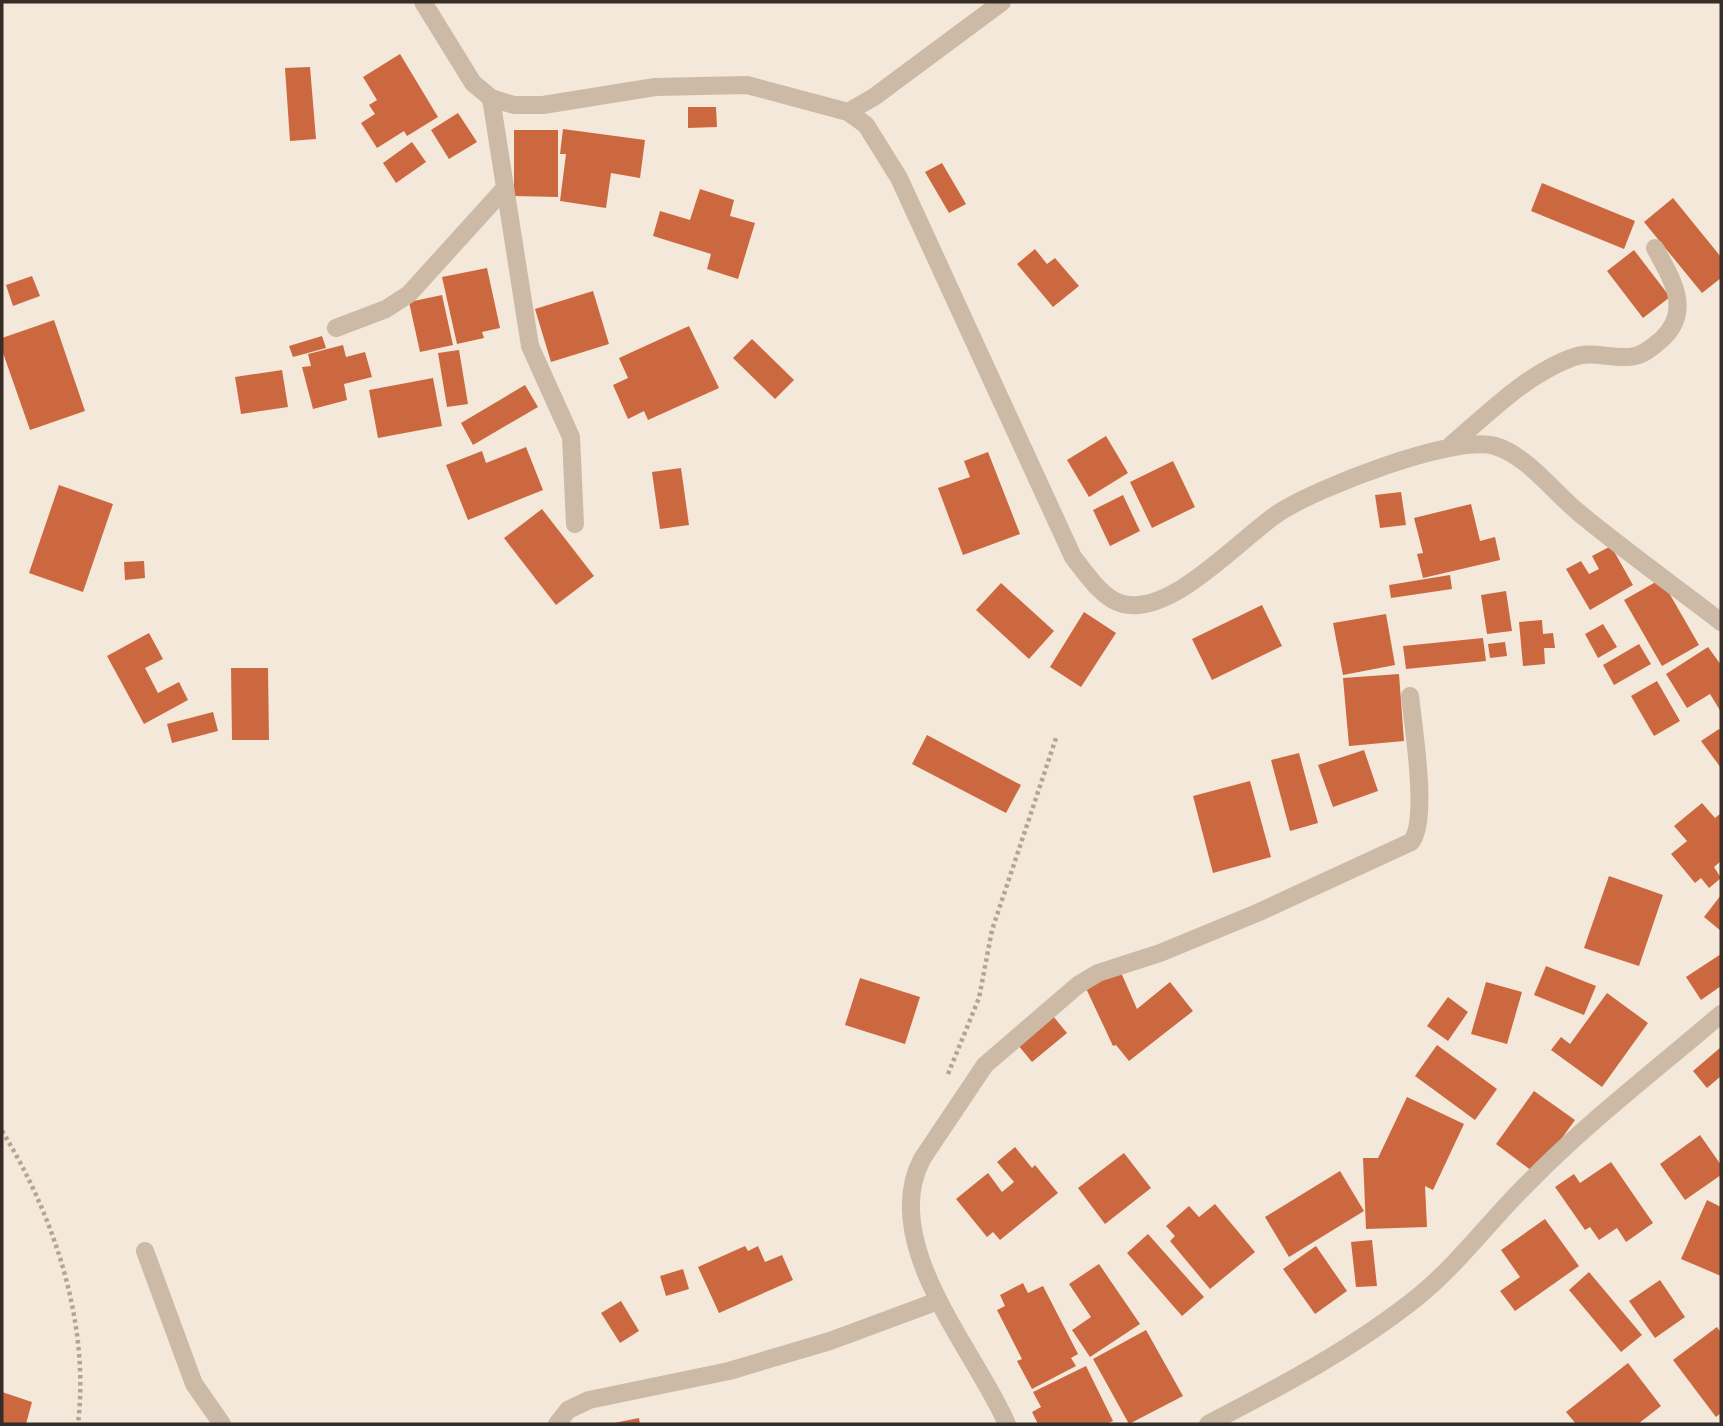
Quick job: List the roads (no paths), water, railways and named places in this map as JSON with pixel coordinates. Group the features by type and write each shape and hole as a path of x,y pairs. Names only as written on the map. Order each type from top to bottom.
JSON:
{"street":[{"path":"423,2 473,83 491,98 514,105 543,105 655,87 747,85 848,112 866,125 899,178 1073,557 1108,596 1123,604 1137,604 1164,597 1191,583 1277,513 1310,494 1451,445 1479,443 1497,446 1522,462 1578,513 1721,622"},
{"path":"848,112 874,97 1002,2"},
{"path":"491,98 530,346 571,437 575,524"},
{"path":"336,328 386,309 409,294 505,188"},
{"path":"1451,445 1529,379 1573,357 1595,353 1634,356 1643,353 1671,331 1679,311 1677,290 1655,248"},
{"path":"1007,1424 938,1301 915,1240 910,1193 914,1175 922,1159 985,1065 1078,985 1098,973 1160,953 1257,914 1410,842 1417,831 1419,802 1410,696"},
{"path":"1208,1424 1319,1363 1418,1296 1452,1266 1529,1181 1624,1092 1717,1025"},
{"path":"145,1251 194,1384 222,1424"},
{"path":"557,1424 568,1410 589,1400 729,1371 830,1341 938,1301"}]}
